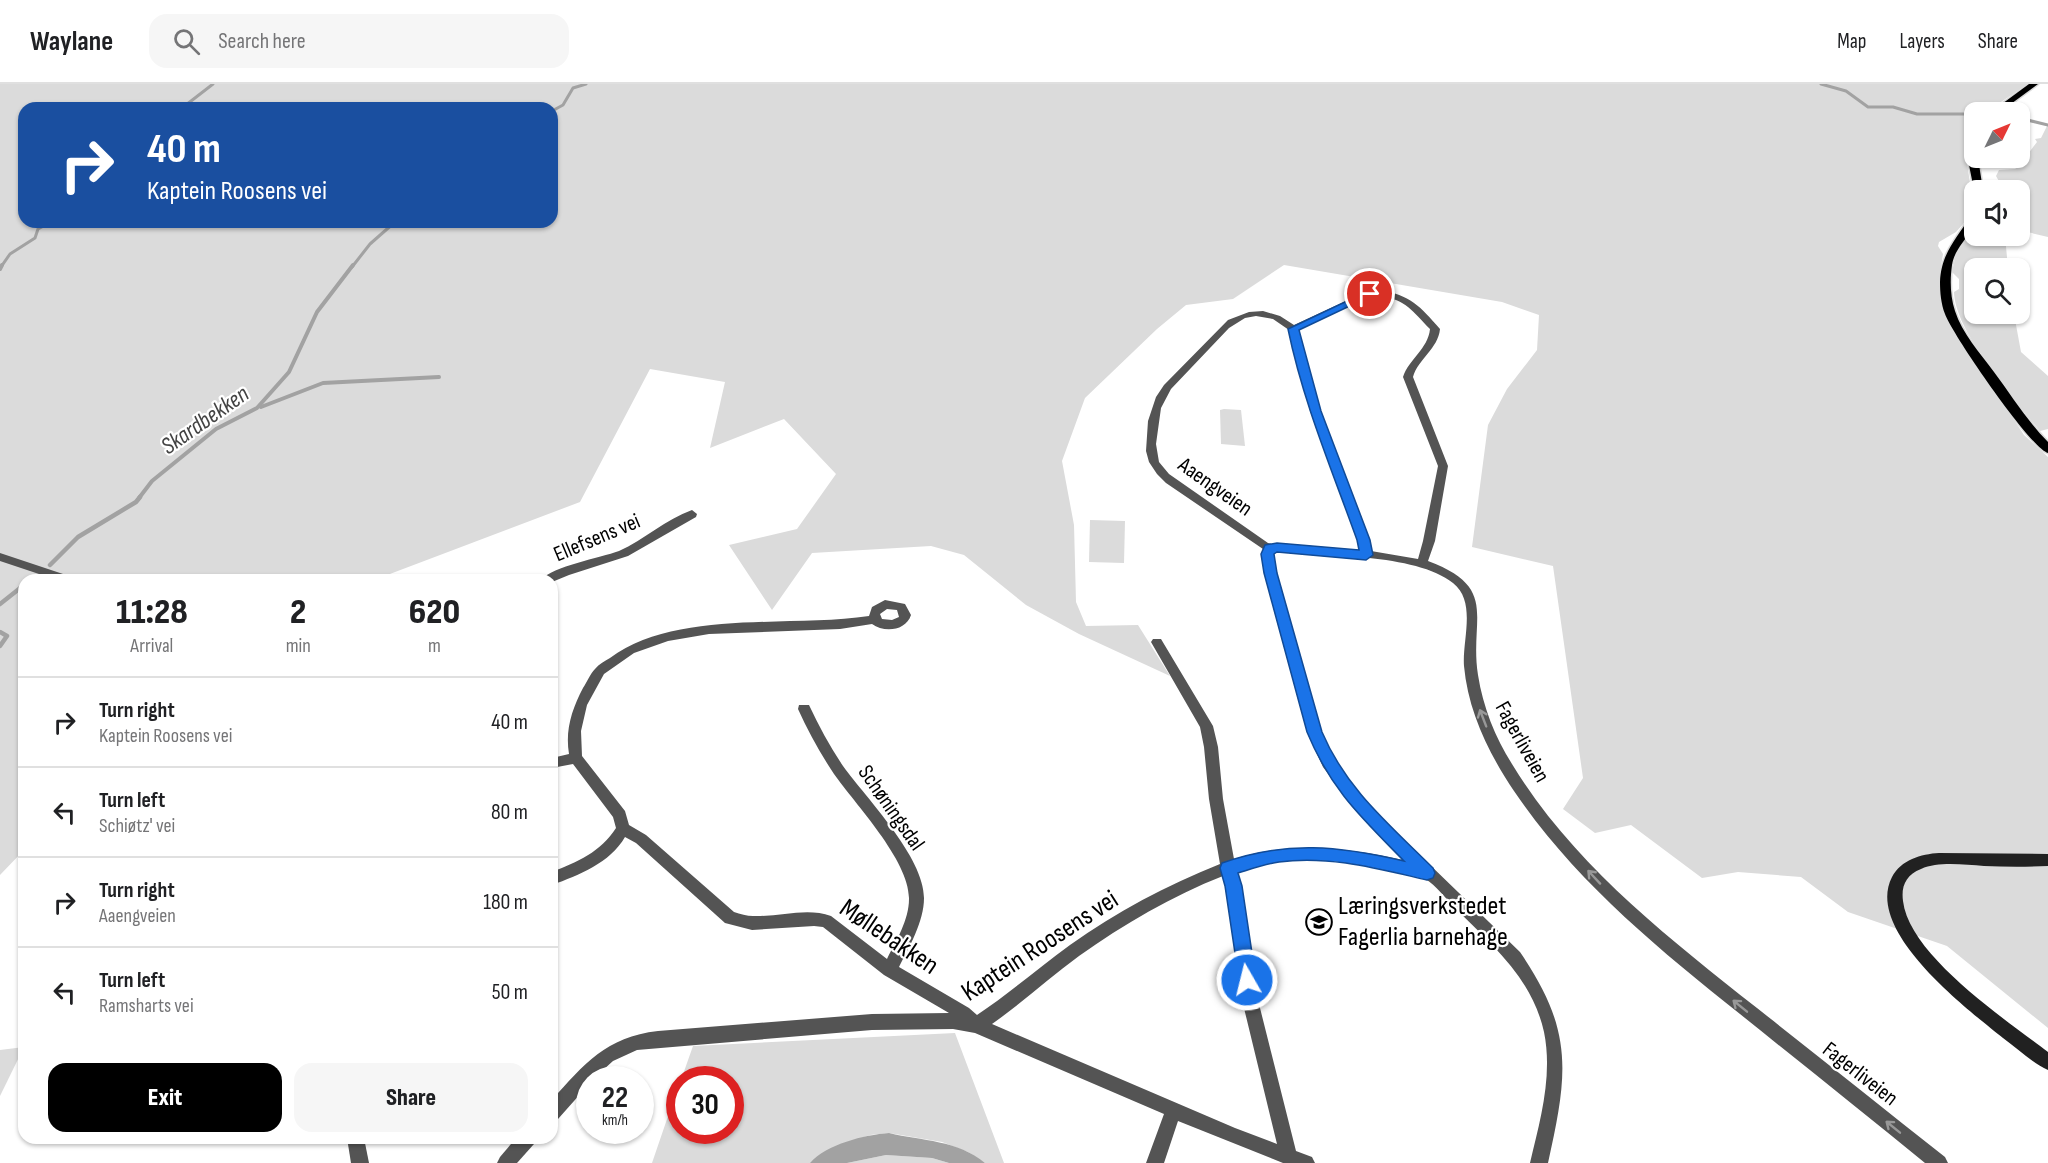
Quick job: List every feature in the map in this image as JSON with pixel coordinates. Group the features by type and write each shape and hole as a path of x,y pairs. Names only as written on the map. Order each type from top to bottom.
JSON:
{"main road":[{"path":"2009,102 2034,84"},
{"path":"1964,232 1953,247 1947,262 1946,289 1949,310 1964,338 1989,374 2028,427 2048,448"}],"street":[{"path":"1366,555 1364,540 1315,411 1293,329 1366,295 1380,293 1398,296 1409,302 1435,329 1434,339 1413,365 1408,377 1443,466 1429,541 1422,563 1366,555 1269,548 1270,573 1314,732 1340,782 1361,807 1515,957 1530,976 1543,1003 1549,1019 1557,1069 1539,1163"},
{"name":"Aaengveien","path":"1269,548 1163,476 1150,455 1152,416 1161,396 1172,381 1235,320 1247,315 1267,315 1282,320 1293,329"},
{"name":"Ellefsens vei","path":"558,575 624,553 692,514"},
{"path":"0,557 50,574"},
{"name":"Fagerliveien","path":"1422,563 1450,575 1468,592 1473,612 1470,655 1472,679 1483,720 1510,772 1563,843 1619,904 1659,940 1939,1163"},
{"path":"558,876 596,859 615,843 623,830 620,815 576,758 574,748 577,716 584,694 599,673 615,658 643,643 671,634 824,625 875,619"},
{"path":"1157,642 1206,726 1251,1004 1289,1157"},
{"name":"Schøningsdal","path":"804,709 815,733 838,769 912,873 918,896 915,911 889,970"},
{"path":"558,762 576,758"},
{"name":"Møllebakken","path":"623,830 641,839 730,918 752,923 814,919 826,921 889,970 963,1013 976,1024 1306,1163"},
{"name":"Kaptein Roosens vei","path":"558,1106 590,1071 611,1053 631,1043 873,1022 953,1021 976,1024 1077,949 1115,925 1161,899 1228,868 1278,855 1316,853 1354,857 1427,873"},
{"path":"2048,860 1923,861 1902,873 1896,882 1894,894 1899,920 1905,933 1928,962 2048,1062"},
{"path":"1155,1163 1174,1109"},
{"path":"356,1144 360,1163"},
{"path":"506,1163 523,1144"}],"shaded area":[{"path":"0,84 2028,84 2001,102 1964,102 1964,168 1968,168 1970,180 1964,180 1964,223 1956,232 1939,242 1938,246 1943,254 1940,286 1947,318 2024,435 2048,457 2048,1028 1947,946 1848,912 1801,877 1738,872 1702,878 1631,825 1595,833 1563,809 1583,778 1553,566 1472,547 1488,425 1507,389 1537,350 1539,315 1502,302 1284,265 1233,299 1186,305 1157,329 1085,398 1062,461 1074,525 1076,602 1086,626 1138,625 1170,676 1079,634 1026,605 964,555 931,546 812,553 772,610 729,545 797,529 836,474 784,419 710,448 725,382 650,369 580,502 390,574 18,574 18,856 0,875"},
{"path":"2048,124 2048,237 2030,233 2030,180 1998,180 1996,176 1999,170 2030,168 2030,151 2037,142 2035,139 2041,138"},
{"path":"1964,243 1964,246 2006,246 2007,258 1964,258 1964,324 2016,324 2021,352 2048,376 2048,429 2040,431 1988,365 1964,326 1954,292 1959,289 1959,279 1952,272 1956,254"},
{"path":"1220,410 1241,410 1245,446 1221,444"},
{"path":"1090,520 1125,521 1124,563 1089,562"},
{"path":"955,1033 1004,1163 985,1163 968,1152 942,1142 889,1133 870,1135 841,1145 810,1163 652,1163 666,1122 666,1144 744,1144 744,1066 686,1066 693,1046"},
{"path":"18,1048 18,1059 0,1096 0,1050"},
{"path":"889,1133 939,1142 974,1155 985,1163 949,1163 932,1158 886,1155 847,1163 810,1163 817,1156 846,1142"},
{"path":"886,1155 932,1158 949,1163 847,1163"}],"waterway":[{"path":"190,102 213,84"},
{"name":"Skardbekken","path":"558,108 563,105 573,88 586,84"},
{"path":"1821,84 1846,91 1868,107 1893,107 1917,114 1964,114"},
{"path":"2030,121 2048,125"},
{"path":"1,267 10,254 35,238 40,228"},
{"name":"Skardbekken","path":"352,267 370,244 388,228"},
{"name":"Skardbekken","path":"139,498 152,481 216,429 257,408 289,372 317,312 353,265"},
{"path":"261,407 323,383 439,377"},
{"name":"Skardbekken","path":"50,565 78,537 136,502 140,497"},
{"path":"0,604 18,590"},
{"path":"0,632 7,636 0,646"}],"place":[{"name":"Læringsverkstedet Fagerlia barnehage","path":"1319,922"}],"route":[{"path":"1247,980 1233,886 1228,868 1278,855 1316,853 1354,857 1427,873 1361,807 1340,782 1324,755 1314,732 1270,573 1268,554 1269,548 1277,547 1366,555 1364,540 1315,411 1293,329 1370,294"}]}
